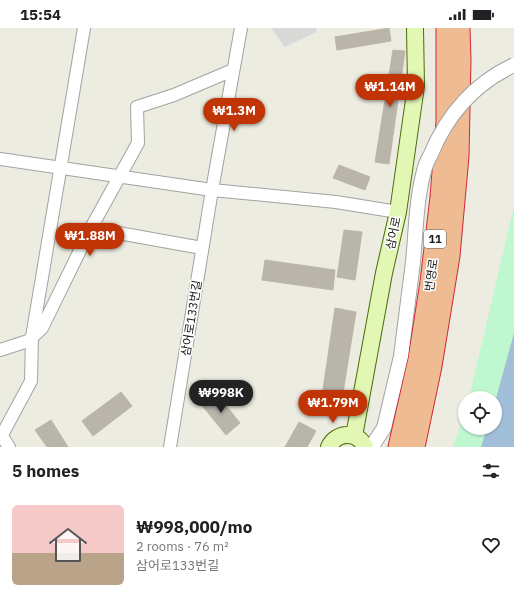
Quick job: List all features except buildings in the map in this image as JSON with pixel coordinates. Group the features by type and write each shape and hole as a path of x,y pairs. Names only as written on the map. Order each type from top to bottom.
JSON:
{"highway":[{"name":"번영로","path":"398,447 419,351 430,282 440,197 446,121 446,28"},
{"name":"번영로","path":"415,447 432,366 450,256 459,156 461,60 460,28"}],"main road":[{"name":"삼어로","path":"354,436 384,273 398,212 416,86 415,28"},
{"path":"330,447 336,438 342,435 359,438 365,447"}],"street":[{"path":"9,447 1,434 31,382 32,337 84,28"},
{"name":"삼어로133번길","path":"170,447 202,248 241,28"},
{"path":"368,447 374,443 384,428 401,356 419,197 424,170 437,139 455,111 480,85 514,65"},
{"path":"0,350 28,341 42,328 91,228 138,143 137,107 174,95 233,70"},
{"path":"0,159 212,190 336,202 398,212"},
{"path":"91,228 202,248"}],"shaded area":[{"path":"271,28 317,28 316,32 285,47"}],"green space":[{"path":"514,206 514,447 453,447 458,432 458,435 502,435 502,391 471,391"}],"water":[{"path":"514,333 514,447 481,447 485,435 502,435 502,391 498,391"}]}
